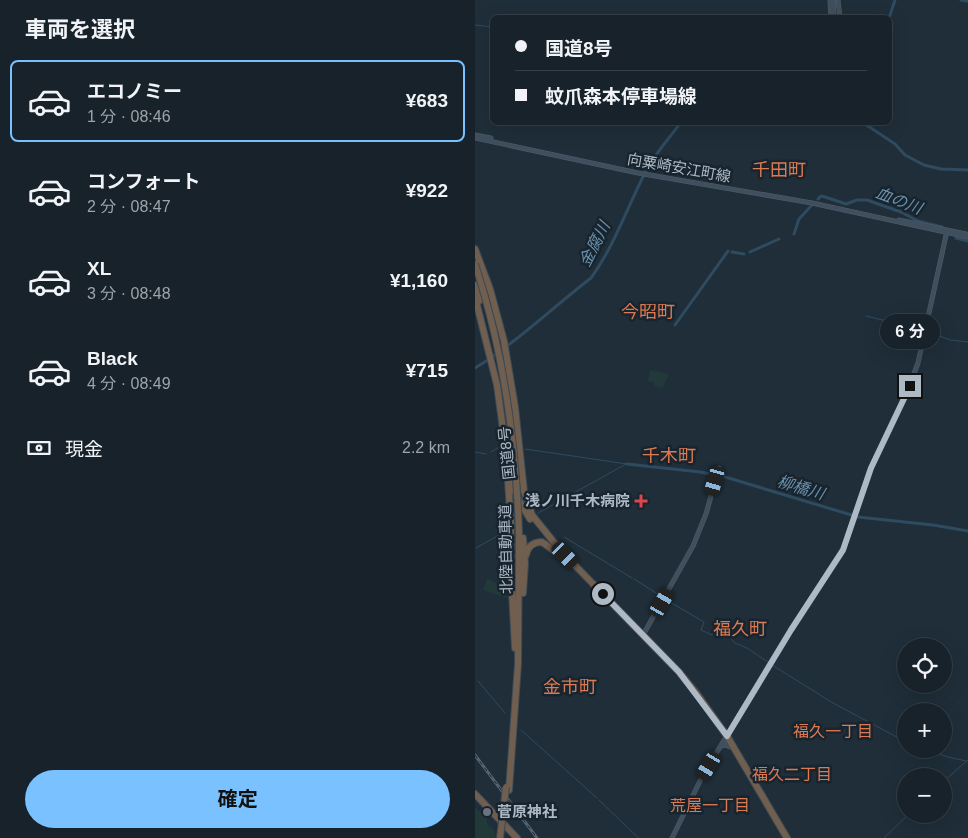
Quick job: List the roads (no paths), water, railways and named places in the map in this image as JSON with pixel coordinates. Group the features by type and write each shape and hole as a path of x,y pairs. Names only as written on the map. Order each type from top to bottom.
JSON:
{"highway":[{"path":"475,243 478,264"},
{"name":"国道8号","path":"475,249 478,264 492,296 504,341 525,491 532,515 561,551 643,636"},
{"path":"475,256 502,332"},
{"name":"北陸自動車道","path":"478,264 506,386 515,458 520,604 517,682 501,838"},
{"name":"北陸自動車道","path":"475,274 496,351 507,410 517,534 515,659 507,788"},
{"path":"475,285 488,349"},
{"name":"国道8号","path":"475,296 499,398 510,481 518,499 545,538 679,672 726,738 785,838"},
{"path":"517,425 520,472 517,534"},
{"path":"506,453 509,498 525,563"},
{"path":"517,682 525,563 529,548 537,542 545,544 565,559"},
{"name":"国道8号","path":"726,738 730,748 785,838"},
{"path":"475,794 517,838"}],"main road":[{"path":"832,0 833,15"},
{"path":"838,0 840,15"},
{"name":"向粟崎安江町線","path":"475,136 651,174 807,202 968,236"},
{"path":"672,838 701,780 721,746 791,630 840,555 871,468 913,376 925,331 946,232"},
{"path":"643,636 693,546 706,514 718,470"},
{"path":"721,746 725,745 730,748"}],"waterway":[{"path":"890,15 895,0"},
{"path":"961,0 968,1"},
{"path":"475,25 490,27"},
{"name":"金腐川","path":"475,368 519,336 591,278 614,239 651,163 679,125"},
{"name":"金腐川","path":"866,125 895,144 905,155 924,165 941,169 968,170"},
{"name":"血の川","path":"818,199 821,196 846,204 857,200 867,200 901,212 918,221 942,227"},
{"name":"血の川","path":"794,234 799,219 812,205"},
{"name":"血の川","path":"956,238 968,241"},
{"name":"血の川","path":"750,252 779,239"},
{"name":"血の川","path":"675,325 728,251"},
{"name":"血の川","path":"732,252 744,254"},
{"path":"866,316 923,330"},
{"path":"927,331 950,340 968,342"},
{"path":"491,452 501,446"},
{"path":"525,449 627,464"},
{"path":"475,452 486,454"},
{"path":"538,513 626,464"},
{"name":"柳橋川","path":"627,464 722,476 858,517 933,525 968,531"},
{"path":"476,548 508,530"},
{"path":"564,537 632,578"},
{"path":"634,579 661,596"},
{"path":"670,602 704,622 701,630 712,635 715,629 727,634 735,643 747,648 768,662"},
{"path":"772,665 833,703 897,737"},
{"path":"478,681 505,713"},
{"path":"521,730 597,798"},
{"path":"952,758 966,761"},
{"path":"952,774 968,760"},
{"path":"599,800 628,828"},
{"path":"884,838 900,823"},
{"path":"629,829 639,838"}],"railway":[{"path":"475,755 537,838"}],"place":[{"name":"浅ノ川千木病院","path":"641,501"},
{"name":"菅原神社","path":"487,812"}],"district":[{"name":"千田町","path":"779,170"},
{"name":"今昭町","path":"648,312"},
{"name":"千木町","path":"669,456"},
{"name":"福久町","path":"740,629"},
{"name":"金市町","path":"570,687"},
{"name":"福久一丁目","path":"833,731"},
{"name":"福久二丁目","path":"792,774"},
{"name":"荒屋一丁目","path":"710,805"}]}
